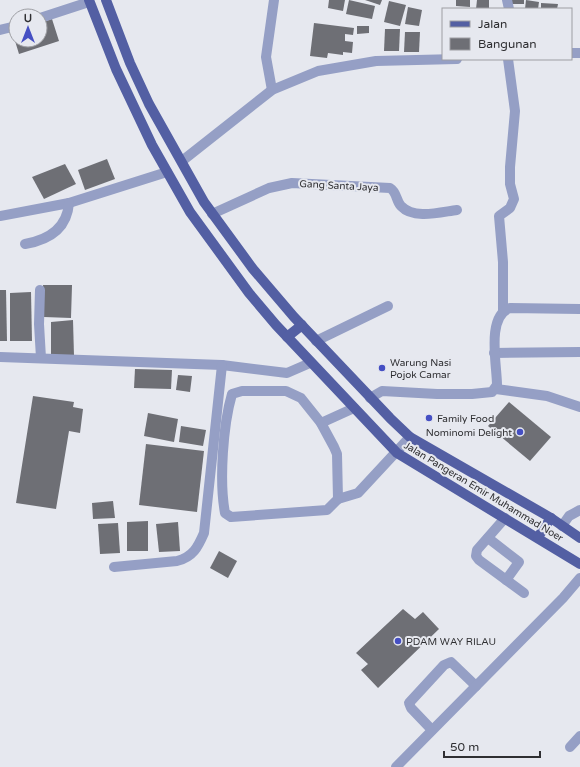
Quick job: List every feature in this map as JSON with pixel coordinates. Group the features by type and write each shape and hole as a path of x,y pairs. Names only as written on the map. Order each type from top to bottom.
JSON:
{"main road":[{"name":"Jalan Pangeran Emir Muhammad Noer","path":"106,0 130,63 149,104 204,202 253,269 302,325 370,398 410,437 550,518 580,538"},
{"name":"Jalan Pangeran Emir Muhammad Noer","path":"89,1 116,69 167,172 190,212 249,292 287,337 396,453 538,537 580,564"},
{"path":"116,69 130,63"},
{"path":"190,212 204,202"},
{"path":"287,337 302,325"},
{"path":"538,537 550,518"}],"street":[{"path":"272,90 266,57 274,0"},
{"path":"48,15 89,1"},
{"path":"182,161 272,90 318,71 376,62 442,60"},
{"path":"503,311 503,262 499,216 510,208 514,199 510,184 510,167 515,111 508,60"},
{"path":"0,216 69,203 167,172"},
{"name":"Gang Santa Jaya","path":"212,214 269,188 292,183 390,188 394,190 401,206 411,212 431,214 457,210"},
{"path":"25,244 36,242 56,232 68,214 69,203"},
{"path":"40,290 39,324 41,358"},
{"path":"316,340 388,306"},
{"path":"496,389 498,377 494,353 499,317 503,311 510,308 580,309"},
{"path":"494,353 580,352"},
{"path":"0,357 222,365 287,373 310,363"},
{"path":"114,567 177,561 185,559 197,548 204,533 222,365"},
{"path":"370,398 382,391 472,394 492,392 496,389 547,396 580,407"},
{"path":"338,499 337,454 321,423 301,398 286,391 242,391 232,394 226,414 222,496 225,512 231,517 327,510 338,499 358,493 410,437"},
{"path":"321,423 354,408"},
{"path":"562,526 570,516 580,510"},
{"path":"505,518 477,550 476,556 524,593"},
{"path":"488,538 519,562 506,580"},
{"path":"396,767 580,578"},
{"path":"432,730 411,708 409,703 444,665 451,662 476,686"},
{"path":"570,747 580,736"}],"building":[{"path":"329,0 345,0 343,11 328,8"},
{"path":"349,0 375,6 372,19 346,14"},
{"path":"365,0 382,0 380,5"},
{"path":"456,0 470,0 470,7 456,6"},
{"path":"477,0 489,0 489,8 476,8"},
{"path":"508,0 524,0 524,4 508,4"},
{"path":"526,0 539,2 538,8 525,8"},
{"path":"389,1 406,5 400,26 384,22"},
{"path":"541,3 558,4 557,8 541,8"},
{"path":"408,7 422,10 419,26 405,24"},
{"path":"52,19 59,41 48,45 48,20"},
{"path":"314,23 354,28 353,35 345,34 345,41 353,42 352,53 343,52 343,55 328,53 327,58 310,56"},
{"path":"357,26 369,26 369,33 357,34"},
{"path":"385,29 400,29 399,51 384,51"},
{"path":"405,32 420,32 419,52 404,52"},
{"path":"17,48 37,48 19,54"},
{"path":"107,159 115,179 85,190 78,170"},
{"path":"65,164 76,184 44,199 32,177"},
{"path":"43,285 72,285 71,318 44,317"},
{"path":"0,290 6,290 7,341 0,341"},
{"path":"31,292 32,341 10,341 10,293"},
{"path":"73,320 74,356 51,357 51,322"},
{"path":"135,369 172,370 171,389 134,388"},
{"path":"178,375 192,376 190,392 176,390"},
{"path":"33,396 74,402 73,407 83,409 80,433 69,431 56,509 16,503"},
{"name":"Nominomi Delight","path":"509,402 551,437 530,461 488,426"},
{"path":"148,413 178,419 174,442 144,436"},
{"path":"181,426 206,430 203,446 179,442"},
{"path":"146,444 204,451 197,512 139,505"},
{"path":"113,501 115,518 93,519 92,503"},
{"path":"148,521 148,551 127,551 127,522"},
{"path":"178,522 180,551 159,552 156,524"},
{"path":"118,523 120,553 100,554 98,524"},
{"path":"219,551 237,561 228,578 210,568"},
{"name":"PDAM WAY RILAU","path":"403,609 415,619 423,612 439,629 378,688 361,670 368,664 356,653"}],"place":[{"name":"Warung Nasi Pojok Camar","path":"382,368"},
{"name":"Family Food","path":"429,418"},
{"name":"Nominomi Delight","path":"520,432"},
{"name":"PDAM WAY RILAU","path":"398,641"}]}
